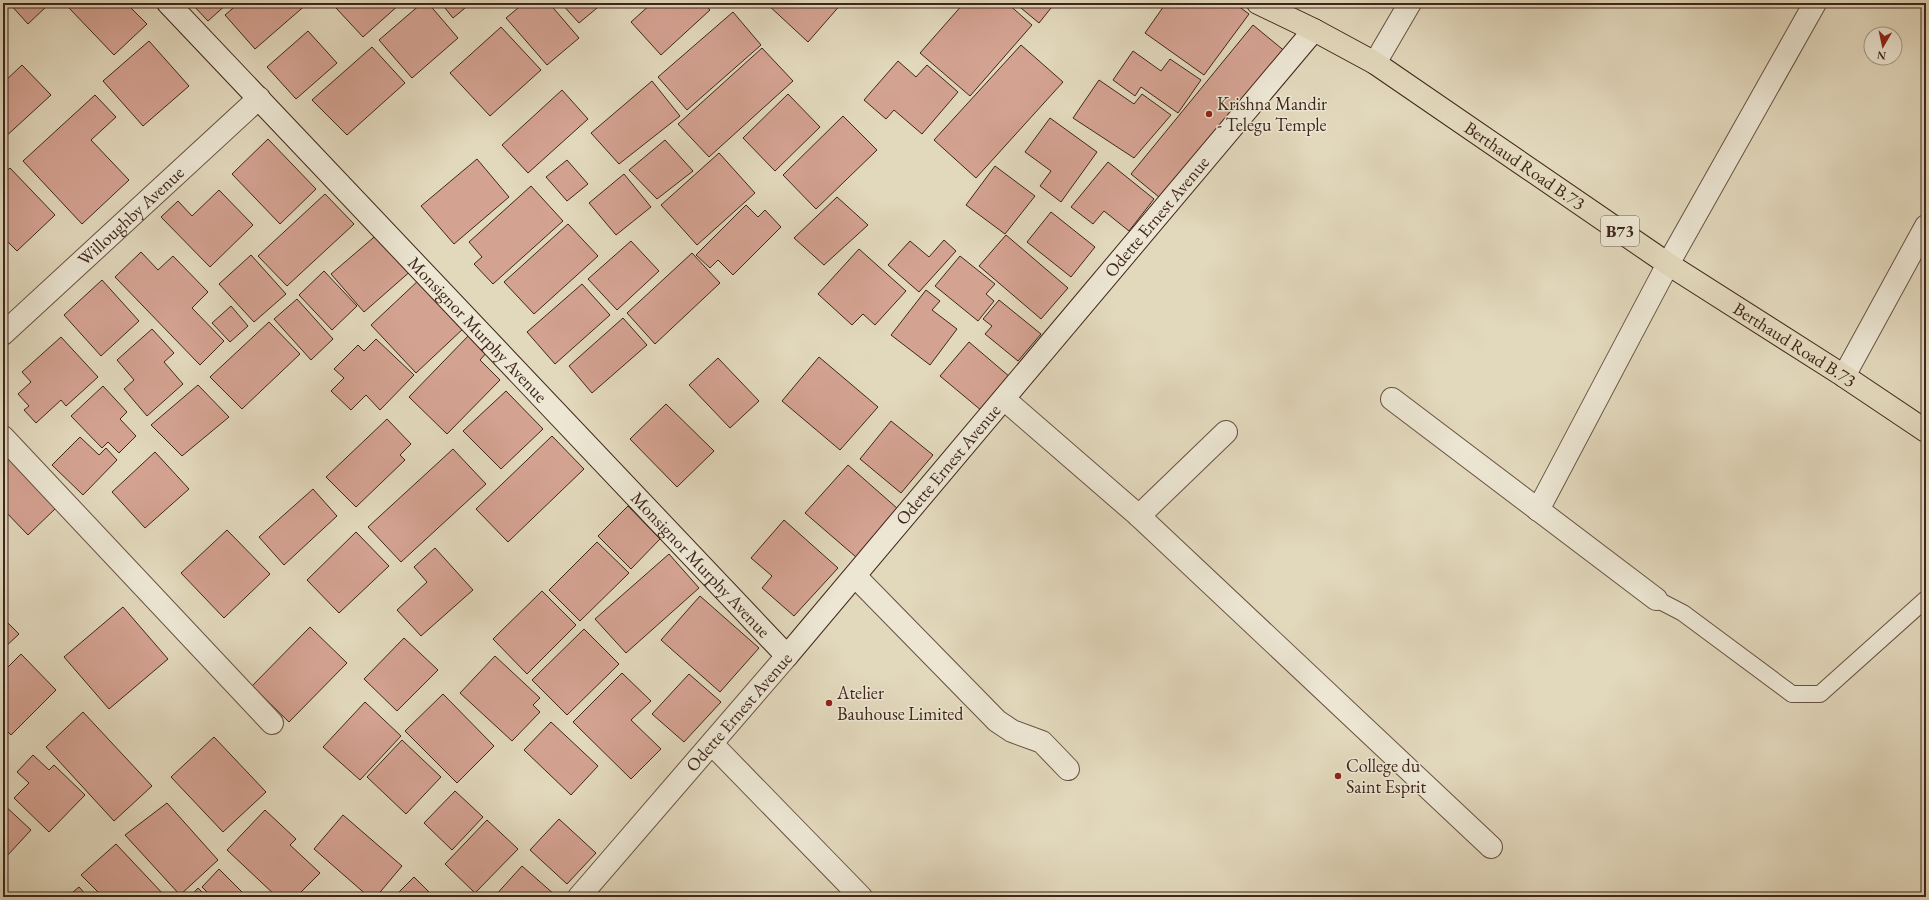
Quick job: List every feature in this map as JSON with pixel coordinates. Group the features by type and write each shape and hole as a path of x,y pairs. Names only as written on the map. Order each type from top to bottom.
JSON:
{"main road":[{"name":"Berthaud Road B.73","path":"1258,3 1314,30 1374,63 1668,264 1844,376 1926,431"}],"street":[{"name":"Monsignor Murphy Avenue","path":"168,3 787,656"},
{"path":"1374,63 1410,3"},
{"path":"1538,510 1668,264 1815,3"},
{"name":"Odette Ernest Avenue","path":"581,896 855,576 1314,30"},
{"name":"Willoughby Avenue","path":"3,334 259,98"},
{"path":"1844,376 1926,226"},
{"path":"1004,399 1139,516 1491,847"},
{"path":"1392,399 1656,599"},
{"path":"1139,516 1226,432"},
{"path":"3,437 272,723"},
{"path":"855,576 997,721 1012,731 1042,742 1068,769"},
{"path":"712,744 861,897"}],"lane":[{"path":"1656,599 1683,613 1792,694 1820,694 1926,599"}],"building":[{"path":"9,3 50,3 28,24"},
{"path":"74,3 126,3 147,24 114,55 69,8"},
{"path":"191,3 228,3 208,21"},
{"path":"239,3 308,3 255,49 225,15"},
{"path":"342,3 401,3 363,37 336,8"},
{"path":"422,3 428,3 458,38 412,78 379,40"},
{"path":"441,3 471,3 453,18"},
{"path":"524,3 549,3 579,38 547,65 506,18"},
{"path":"561,3 603,3 579,23"},
{"path":"652,3 703,3 710,10 661,55 631,22"},
{"path":"766,3 842,3 808,42"},
{"path":"964,3 1007,3 1032,25 970,96 920,53"},
{"path":"1015,3 1055,3 1039,23"},
{"path":"1166,3 1234,3 1249,14 1204,75 1145,33"},
{"path":"733,12 761,45 687,110 658,77"},
{"name":"Krishna Mandir - Telegu Temple","path":"1253,25 1287,53 1165,202 1131,174"},
{"path":"501,27 541,70 490,116 450,73"},
{"path":"308,31 337,63 296,99 267,67"},
{"path":"149,41 189,86 143,126 103,81"},
{"path":"1021,45 1063,82 976,178 934,140"},
{"path":"372,47 405,83 347,135 312,100"},
{"path":"762,48 793,81 709,157 678,124"},
{"path":"1133,51 1161,71 1170,59 1201,80 1178,113 1141,87 1135,96 1113,80"},
{"path":"898,61 916,77 927,65 958,92 922,134 894,110 886,119 864,100"},
{"path":"22,65 51,95 3,139 3,83"},
{"path":"1099,80 1134,104 1142,94 1171,115 1134,158 1073,118"},
{"path":"652,81 680,116 619,164 591,133"},
{"path":"562,90 588,119 528,173 502,145"},
{"path":"788,94 820,127 775,171 743,138"},
{"path":"95,95 116,117 91,140 129,180 82,224 23,161"},
{"path":"843,116 877,150 816,209 783,175"},
{"path":"1050,118 1097,152 1061,202 1040,186 1051,171 1025,152"},
{"path":"268,139 316,189 280,224 232,174"},
{"path":"665,140 693,171 657,199 629,170"},
{"path":"719,153 755,193 697,245 661,205"},
{"path":"477,159 509,197 454,244 421,206"},
{"path":"567,160 588,184 567,201 546,177"},
{"path":"1108,162 1154,199 1129,231 1104,211 1093,224 1071,207"},
{"path":"995,166 1035,196 1005,234 966,205"},
{"path":"10,168 55,215 17,251 3,237 3,174"},
{"path":"624,174 651,207 616,235 589,203"},
{"path":"531,186 563,221 493,284 474,264 482,257 469,242"},
{"path":"219,190 253,225 210,267 161,217 178,201 192,216"},
{"path":"325,194 354,224 287,286 258,256"},
{"path":"837,197 868,225 824,265 794,238"},
{"path":"746,205 758,217 765,210 781,227 733,275 718,260 710,268 696,255"},
{"path":"1051,212 1095,247 1071,277 1027,242"},
{"path":"568,224 598,256 534,314 504,282"},
{"path":"380,232 413,269 364,312 331,274"},
{"path":"1006,235 1068,288 1041,319 979,266"},
{"path":"944,240 956,251 919,292 888,265 910,241 929,257"},
{"path":"631,241 659,271 617,310 588,279"},
{"path":"859,249 906,291 875,325 863,314 852,325 818,294"},
{"path":"141,252 158,270 173,256 208,292 192,308 224,341 200,365 115,277"},
{"path":"692,253 720,283 655,344 627,313"},
{"path":"251,255 286,294 254,322 219,284"},
{"path":"960,256 995,284 986,294 994,301 978,321 935,286"},
{"path":"324,271 357,306 332,330 299,295"},
{"path":"420,279 465,327 416,373 371,325"},
{"path":"102,280 139,321 101,356 64,315"},
{"path":"582,284 610,315 555,364 527,332"},
{"path":"926,290 940,301 932,310 957,329 930,365 891,335"},
{"path":"297,299 333,339 311,360 274,319"},
{"path":"999,300 1041,334 1018,361 985,334 992,326 983,319"},
{"path":"231,306 248,326 230,342 212,323"},
{"path":"623,318 647,345 592,393 569,366"},
{"path":"269,322 300,354 242,409 210,377"},
{"path":"152,329 174,353 164,362 183,384 147,416 124,389 134,380 117,360"},
{"path":"471,333 489,350 480,360 500,380 447,434 409,397"},
{"path":"61,337 98,377 66,406 61,400 36,423 24,410 29,406 18,394 31,382 22,372"},
{"path":"376,339 414,375 380,410 366,395 351,410 331,391 344,378 334,369 358,345 364,351"},
{"path":"969,342 1010,377 982,411 940,376"},
{"path":"819,357 878,407 840,450 782,401"},
{"path":"718,358 759,401 730,428 689,385"},
{"path":"198,385 229,417 182,456 151,425"},
{"path":"103,386 127,412 120,419 136,436 119,453 108,442 102,448 71,416"},
{"path":"506,391 543,429 501,469 463,431"},
{"path":"666,404 714,451 677,487 630,439"},
{"path":"387,419 411,444 400,455 405,460 356,507 326,477"},
{"path":"891,421 933,455 901,493 860,459"},
{"path":"552,436 584,469 508,542 476,509"},
{"path":"80,437 99,455 106,448 117,460 83,495 52,465"},
{"path":"453,449 486,484 401,562 368,527"},
{"path":"155,452 189,489 145,528 112,492"},
{"path":"8,457 57,507 28,535 3,509 3,461"},
{"path":"848,465 898,509 856,557 805,513"},
{"path":"313,489 337,516 284,565 259,537"},
{"path":"628,506 660,539 631,569 598,536"},
{"path":"784,520 838,568 794,616 762,588 772,576 751,558"},
{"path":"227,530 270,574 224,618 181,573"},
{"path":"356,532 389,566 339,613 307,580"},
{"path":"597,542 629,573 580,621 549,590"},
{"path":"435,548 473,590 421,636 397,610 427,582 414,567"},
{"path":"669,554 699,588 626,653 595,619"},
{"path":"542,591 576,625 527,674 493,639"},
{"path":"700,596 759,648 720,692 661,640"},
{"path":"123,607 168,659 109,709 64,657"},
{"path":"3,618 19,634 3,649"},
{"path":"310,627 347,663 289,722 252,686"},
{"path":"584,629 619,664 567,715 532,680"},
{"path":"404,638 438,670 397,711 364,679"},
{"path":"21,654 56,690 11,735 3,727 3,672"},
{"path":"495,656 540,698 533,705 540,712 512,741 460,693"},
{"path":"622,673 651,701 631,720 661,749 631,779 573,722"},
{"path":"689,674 721,702 684,742 652,714"},
{"path":"443,694 494,746 457,783 405,731"},
{"path":"365,702 401,736 360,780 323,747"},
{"path":"83,712 152,786 114,821 46,747"},
{"path":"551,722 598,766 571,795 524,750"},
{"path":"214,737 266,792 223,832 171,777"},
{"path":"402,740 441,777 406,814 367,777"},
{"path":"33,755 49,770 54,765 85,795 49,832 14,798 29,783 17,772"},
{"path":"455,791 483,817 452,850 424,823"},
{"path":"167,803 218,860 180,895 125,835"},
{"path":"3,804 31,830 6,857 3,854"},
{"path":"265,810 296,839 290,845 320,873 296,897 277,897 227,850"},
{"path":"343,815 402,866 376,897 369,897 314,849"},
{"path":"559,819 596,853 567,884 530,850"},
{"path":"487,820 518,849 475,893 445,864"},
{"path":"116,844 164,895 162,897 103,897 81,875"},
{"path":"522,866 555,895 553,897 494,897"},
{"path":"219,869 247,897 212,897 202,887"},
{"path":"414,877 434,897 394,897"},
{"path":"79,887 88,897 67,897"},
{"path":"198,888 207,897 190,897"}],"place":[{"name":"Krishna Mandir - Telegu Temple","path":"1209,114"},
{"name":"Atelier Bauhouse Limited","path":"829,703"},
{"name":"College du Saint Esprit","path":"1338,776"}]}
